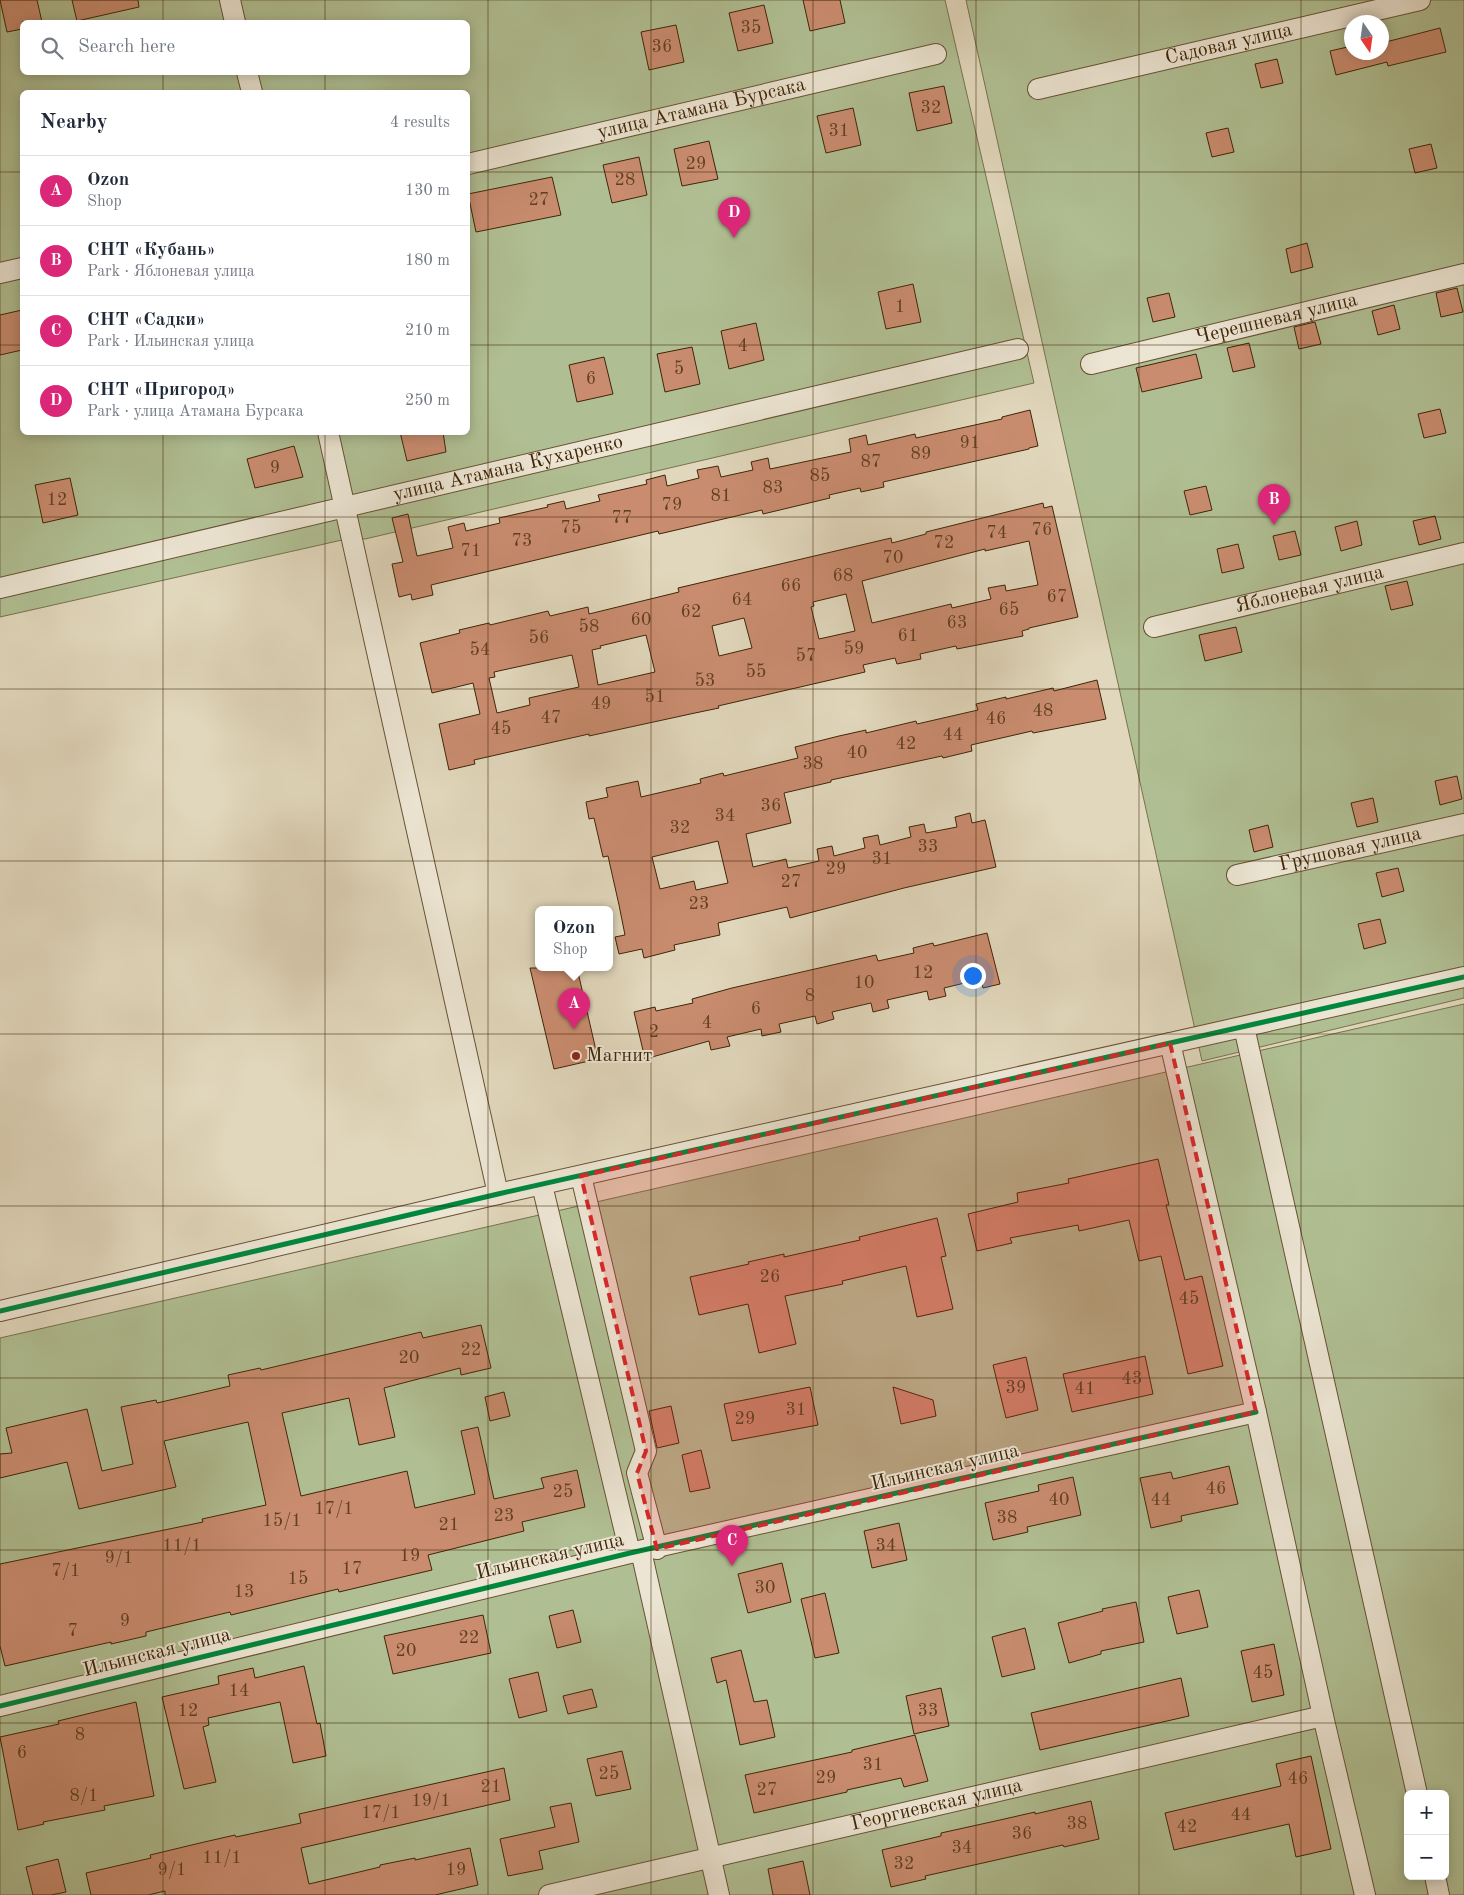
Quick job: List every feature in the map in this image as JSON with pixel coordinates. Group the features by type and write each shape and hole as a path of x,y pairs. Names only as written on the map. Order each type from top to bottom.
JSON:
{"street":[{"path":"230,0 235,20"},
{"name":"Садовая улица","path":"1038,89 1420,0"},
{"name":"улица Атамана Бурсака","path":"470,164 936,54"},
{"path":"248,75 252,90"},
{"path":"0,273 20,268"},
{"name":"Черешневая улица","path":"1091,364 1464,274"},
{"name":"улица Атамана Кухаренко","path":"0,588 1018,349"},
{"path":"329,435 498,1194"},
{"name":"Яблоневая улица","path":"1154,627 1464,553"},
{"name":"Грушовая улица","path":"1237,875 1464,824"},
{"path":"0,1311 498,1194 1464,977"},
{"path":"1244,1027 1416,1790"},
{"path":"1170,1044 1256,1412 1323,1716 1365,1895"},
{"path":"581,1176 646,1451 637,1473 643,1551"},
{"path":"542,1185 643,1551 719,1895"},
{"name":"Ильинская улица","path":"0,1706 643,1551 1256,1412"},
{"name":"Георгиевская улица","path":"549,1895 1323,1716"},
{"path":"1436,1880 1439,1895"}],"highlighted area":[{"path":"1170,1043 1256,1412 657,1549 637,1473 646,1451 581,1176"}],"green space":[{"path":"0,0 945,0 1034,383 365,539 351,538 0,617"},
{"path":"966,0 1464,0 1464,998 1202,1061"},
{"path":"1464,1004 1464,1895 0,1895 0,1338"}],"building":[{"path":"0,0 37,0 42,20 20,20 20,29 7,32"},
{"path":"72,0 138,0 139,7 77,20"},
{"path":"803,0 840,0 845,23 810,31"},
{"path":"764,5 773,43 738,51 729,13"},
{"path":"676,25 684,62 649,70 641,32"},
{"path":"1440,28 1446,52 1388,66 1387,62 1336,75 1330,51 1344,48 1344,60 1389,60 1389,41"},
{"path":"1277,59 1283,83 1261,88 1255,64"},
{"path":"944,86 952,123 917,131 909,93"},
{"path":"853,108 861,145 826,153 817,116"},
{"path":"1228,128 1234,152 1212,157 1206,133"},
{"path":"709,141 718,179 682,186 674,149"},
{"path":"1431,144 1437,168 1415,173 1409,149"},
{"path":"639,157 647,195 612,203 603,165"},
{"path":"552,177 561,215 476,232 470,204 470,194"},
{"path":"1307,243 1313,267 1291,273 1286,249"},
{"path":"913,284 921,322 886,329 878,292"},
{"path":"1457,288 1463,312 1441,317 1436,293"},
{"path":"1169,293 1175,317 1153,322 1147,298"},
{"path":"1394,305 1400,329 1378,335 1372,311"},
{"path":"20,310 20,350 0,355 0,315"},
{"path":"1315,322 1321,344 1299,349 1294,327"},
{"path":"756,323 764,360 729,369 721,331"},
{"path":"1249,343 1255,367 1233,372 1227,348"},
{"path":"692,347 700,384 665,392 657,354"},
{"path":"1196,354 1202,378 1142,392 1136,368"},
{"path":"604,357 613,394 577,402 569,365"},
{"path":"1440,409 1446,433 1424,438 1418,414"},
{"path":"1030,410 1038,446 1029,449 883,482 884,487 861,492 860,488 829,495 830,498 763,514 762,510 659,534 658,531 431,585 433,595 412,600 411,594 399,597 392,564 403,562 392,518 408,514 417,556 453,548 448,527 464,523 466,531 500,523 499,518 548,507 547,505 564,501 566,509 600,501 598,495 647,484 646,480 665,475 667,486 699,478 697,470 718,466 721,477 753,470 751,462 768,458 770,469 851,452 849,439 866,435 868,445 915,434 916,438 1002,419 1002,417"},
{"path":"401,435 443,435 446,452 407,461"},
{"path":"294,446 303,477 255,488 247,459"},
{"path":"70,478 78,515 43,523 35,485"},
{"path":"1206,486 1212,510 1190,515 1184,491"},
{"path":"1043,503 1044,508 1052,506 1078,617 1029,628 1022,631 1023,636 957,649 956,646 920,654 921,659 897,664 895,658 863,665 865,672 718,706 719,708 589,736 589,734 474,760 475,764 449,770 439,724 480,714 473,683 432,693 420,643 460,633 459,630 489,623 490,625 548,611 550,616 588,607 589,614 679,592 678,588 891,538 892,543 926,534 926,532","holes":["1029,541 1038,585 1006,591 1005,585 988,588 991,599 952,608 951,604 872,623 862,581 985,549 985,551","846,594 855,631 819,639 811,607 814,606 813,602","744,618 752,648 719,656 712,626","646,635 655,672 598,685 592,650 601,648 600,646","572,655 579,687 529,698 530,705 497,713 489,678 495,677 494,672"]},
{"path":"1435,516 1441,539 1419,545 1413,521"},
{"path":"1357,521 1362,545 1341,551 1335,527"},
{"path":"1295,531 1301,555 1279,560 1273,536"},
{"path":"1238,544 1244,568 1222,573 1217,549"},
{"path":"1407,581 1413,605 1391,610 1385,586"},
{"path":"1236,627 1242,652 1205,661 1199,635"},
{"path":"1097,680 1106,719 1033,733 1032,731 971,745 972,751 831,780 831,782 784,793 791,823 746,834 753,867 786,859 788,868 819,861 817,849 832,846 834,856 865,848 863,838 878,835 880,845 911,837 909,827 924,824 926,833 957,827 955,817 970,813 972,823 985,820 996,867 904,888 790,918 787,907 718,923 720,935 674,945 675,950 644,958 642,949 619,954 615,937 625,935 619,905 608,856 603,857 594,818 589,819 586,802 608,797 606,788 638,781 641,797 701,783 700,779 723,773 724,776 798,758 795,747 866,730 866,733 916,721 917,724 978,710 976,704 1006,697 1006,699 1053,688 1054,691","holes":["718,841 728,883 696,890 694,881 660,889 652,857"]},
{"path":"1457,776 1462,799 1440,805 1435,781"},
{"path":"1373,798 1378,822 1357,827 1351,803"},
{"path":"1268,825 1273,847 1254,852 1249,830"},
{"path":"1398,868 1404,891 1382,897 1376,873"},
{"path":"1380,919 1386,943 1364,949 1358,924"},
{"path":"987,933 1000,984 983,988 981,979 944,988 946,996 929,1000 927,991 887,1000 889,1008 873,1012 871,1003 832,1012 834,1019 817,1024 815,1016 779,1024 781,1032 762,1036 761,1029 727,1037 730,1046 711,1050 709,1041 645,1059 634,1012 655,1007 656,1011 693,1003 692,999 732,988 876,955 878,961 914,953 913,948 933,943 934,946"},
{"path":"530,968 535,968 535,971 578,971 598,1059 554,1069"},
{"path":"1158,1159 1169,1205 1166,1205 1185,1280 1202,1276 1223,1366 1188,1374 1161,1256 1139,1261 1129,1220 1079,1231 1078,1225 1010,1238 1012,1243 977,1251 968,1214 1018,1202 1017,1193 1069,1183 1068,1179"},
{"path":"937,1218 946,1256 941,1257 953,1309 917,1317 906,1266 842,1281 843,1284 785,1296 796,1344 759,1353 748,1304 699,1315 690,1277 784,1254 784,1257 860,1240 859,1237"},
{"path":"481,1325 491,1368 461,1375 460,1368 384,1388 395,1437 359,1445 349,1398 282,1413 301,1496 407,1471 415,1508 475,1494 461,1431 478,1427 494,1499 544,1488 541,1478 577,1470 585,1507 522,1522 524,1531 428,1555 432,1570 339,1592 338,1589 231,1615 230,1612 146,1632 146,1636 5,1666 0,1646 0,1564 203,1522 202,1519 266,1505 248,1422 164,1441 176,1487 79,1509 67,1462 0,1478 0,1454 12,1453 6,1428 87,1409 102,1471 133,1464 121,1407 156,1400 157,1403 230,1386 228,1375 260,1368 261,1370 421,1332 423,1338"},
{"path":"1145,1356 1153,1394 1072,1412 1063,1374"},
{"path":"1026,1357 1038,1410 1006,1418 993,1365"},
{"path":"810,1387 818,1425 732,1441 724,1404"},
{"path":"893,1387 933,1400 936,1416 901,1424"},
{"path":"504,1392 510,1416 490,1421 485,1397"},
{"path":"671,1406 679,1443 657,1448 649,1411"},
{"path":"701,1450 710,1488 690,1492 682,1455"},
{"path":"1229,1466 1238,1504 1181,1516 1182,1521 1151,1528 1140,1478 1171,1472 1173,1479"},
{"path":"1073,1477 1081,1515 1027,1527 1028,1532 993,1540 985,1503 1039,1491 1038,1485"},
{"path":"899,1523 907,1560 872,1568 864,1531"},
{"path":"782,1563 791,1602 748,1613 738,1574"},
{"path":"1199,1590 1208,1627 1177,1634 1168,1597"},
{"path":"825,1593 839,1653 815,1658 801,1599"},
{"path":"1136,1602 1144,1642 1101,1651 1101,1654 1069,1663 1058,1623 1103,1611 1102,1609"},
{"path":"573,1610 581,1642 557,1648 549,1616"},
{"path":"483,1615 491,1653 393,1674 384,1636"},
{"path":"1025,1628 1035,1669 1002,1677 992,1637"},
{"path":"1274,1644 1284,1695 1252,1702 1241,1651"},
{"path":"741,1650 754,1702 767,1700 775,1737 740,1745 726,1680 717,1683 711,1658"},
{"path":"304,1666 317,1724 320,1723 326,1756 293,1763 280,1702 208,1718 209,1725 203,1727 216,1782 184,1789 162,1697 219,1684 218,1676 253,1668 255,1678"},
{"path":"538,1672 547,1711 519,1718 509,1679"},
{"path":"1181,1678 1189,1716 1040,1750 1031,1713"},
{"path":"941,1688 949,1726 914,1734 906,1696"},
{"path":"592,1689 597,1707 568,1714 563,1696"},
{"path":"136,1702 154,1796 104,1806 105,1810 43,1822 44,1824 18,1830 0,1737 59,1724 58,1721"},
{"path":"915,1735 928,1781 904,1787 901,1778 754,1813 745,1775 852,1752 852,1750"},
{"path":"622,1751 631,1789 596,1796 587,1759"},
{"path":"1311,1756 1331,1849 1296,1857 1289,1824 1174,1850 1165,1813 1281,1786 1276,1764"},
{"path":"504,1768 510,1800 301,1848 309,1884 380,1867 380,1865 415,1858 415,1860 470,1848 478,1885 435,1895 165,1895 165,1891 148,1895 91,1895 86,1873 151,1858 150,1855 200,1843 301,1823 299,1814"},
{"path":"1091,1801 1099,1839 1064,1847 1063,1845 925,1876 926,1879 891,1887 882,1850 941,1836 941,1833"},
{"path":"571,1803 579,1842 539,1851 543,1869 508,1876 500,1839 555,1827 550,1807"},
{"path":"58,1859 66,1892 51,1895 33,1895 26,1867"},
{"path":"803,1861 810,1895 773,1895 768,1869"}],"cycle path":[{"path":"0,1311 498,1194 1464,977"},
{"path":"0,1706 630,1553 1256,1412"}],"place":[{"name":"СНТ «Пригород»","path":"734,238"},
{"name":"СНТ «Кубань»","path":"1274,525"},
{"name":"Ozon","path":"574,1029"},
{"name":"Магнит","path":"576,1056"},
{"name":"СНТ «Садки»","path":"732,1566"}]}
